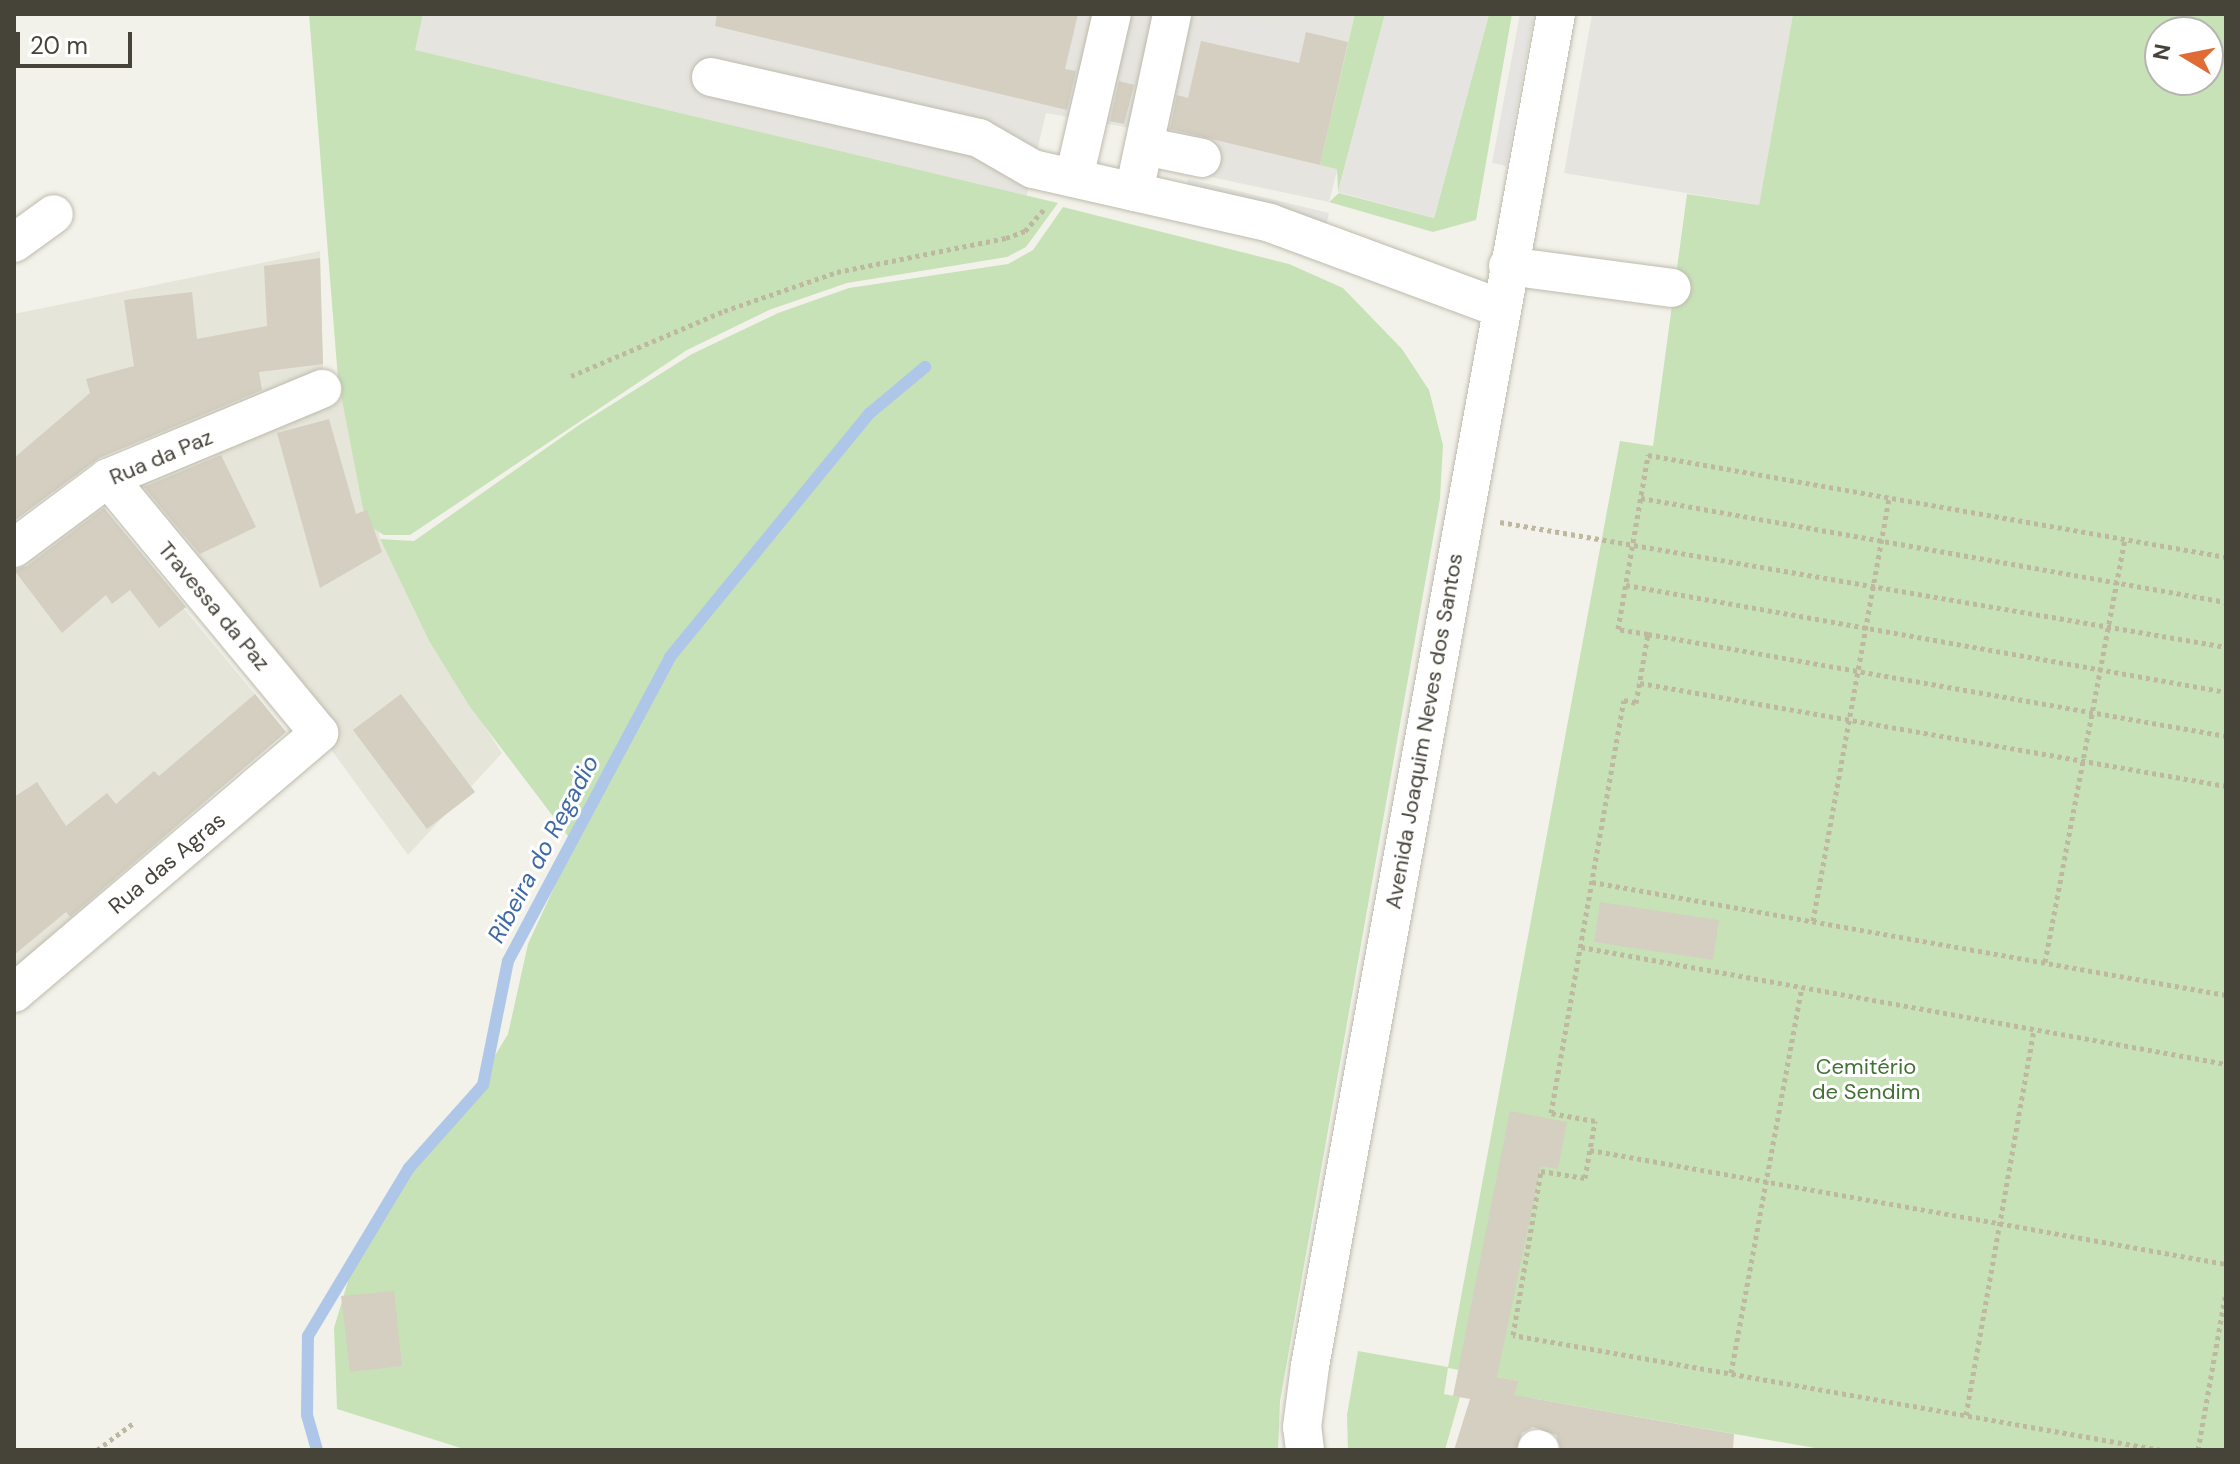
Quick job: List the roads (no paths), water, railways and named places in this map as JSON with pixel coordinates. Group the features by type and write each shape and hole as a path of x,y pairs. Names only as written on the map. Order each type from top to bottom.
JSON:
{"street":[{"path":"1068,177 1112,14"},
{"path":"1134,192 1172,14"},
{"name":"Avenida Joaquim Neves dos Santos","path":"1305,1450 1302,1427 1310,1366 1556,14"},
{"path":"711,77 979,138 1033,169 1270,223 1502,309"},
{"path":"1144,146 1202,158"},
{"path":"14,243 54,214"},
{"path":"1508,266 1672,288"},
{"name":"Rua da Paz","path":"14,548 108,478 322,389"},
{"name":"Travessa da Paz","path":"108,478 319,733"},
{"name":"Rua das Agras","path":"14,993 319,733"}],"waterway":[{"name":"Ribeira do Regadio","path":"317,1450 307,1415 308,1336 409,1168 483,1085 508,961 670,657 870,413 925,367"}],"park label":[{"name":"Cemitério de Sendim","path":"1866,1078"}]}
